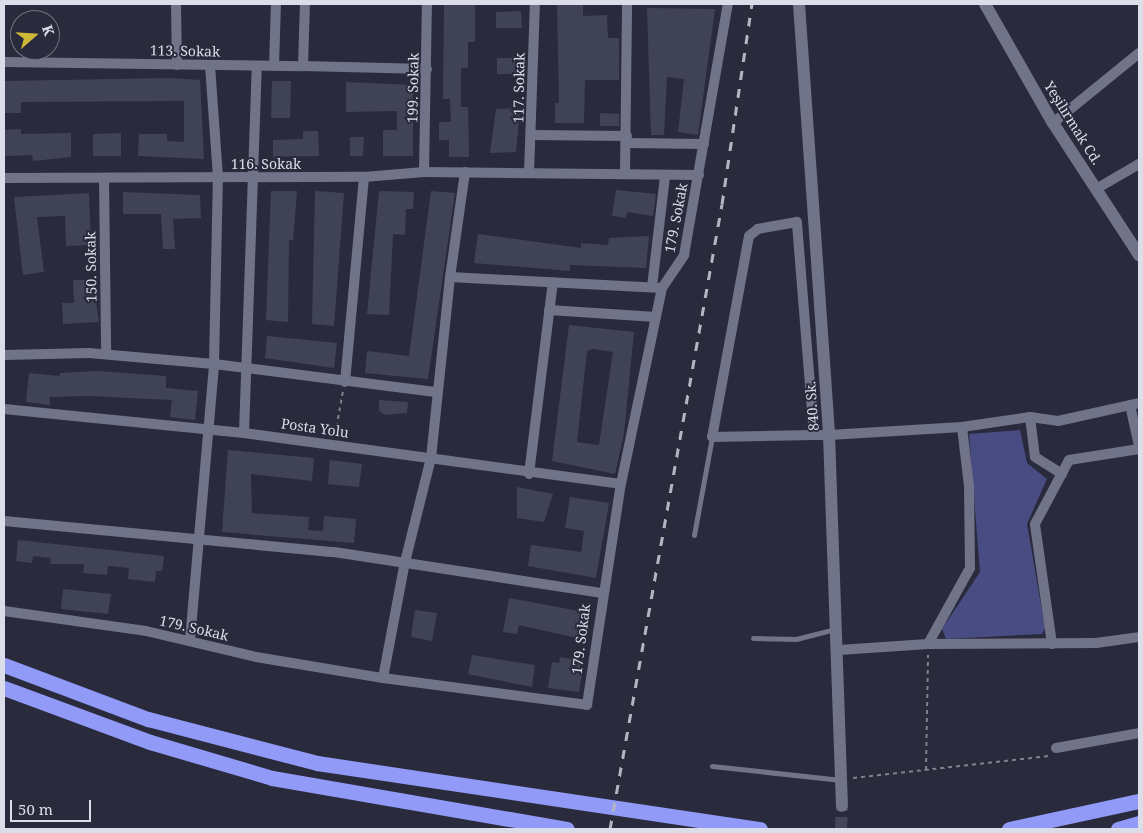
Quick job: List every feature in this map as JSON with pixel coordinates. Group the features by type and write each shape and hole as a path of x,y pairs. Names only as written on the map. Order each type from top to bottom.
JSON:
{"highway":[{"path":"4,665 148,719 232,744 317,763 577,804 760,829"},
{"path":"4,688 150,742 272,778 567,829"},
{"path":"1009,829 1139,801"},
{"path":"1118,829 1139,824"}],"street":[{"path":"176,4 177,65"},
{"path":"274,66 276,4"},
{"path":"303,66 305,4"},
{"name":"199. Sokak","path":"424,172 427,4"},
{"name":"117. Sokak","path":"529,173 532,135 535,4"},
{"path":"625,174 627,140 626,4"},
{"name":"179. Sokak","path":"4,611 190,640 256,657 383,678 586,705 601,593 621,484 656,317 657,288 684,255 728,4"},
{"name":"840. Sk.","path":"799,4 829,435 839,650 842,806"},
{"name":"Yeşilırmak Cd.","path":"985,4 1053,122 1139,255"},
{"path":"1053,122 1139,53"},
{"name":"113. Sokak","path":"4,62 427,68"},
{"path":"190,640 202,543 214,364 218,177 210,66"},
{"path":"244,433 255,178 256,66"},
{"path":"532,135 704,144"},
{"path":"1096,189 1139,164"},
{"name":"116. Sokak","path":"4,178 364,177 424,172 699,176"},
{"path":"383,678 405,562 431,458 450,277 464,172"},
{"path":"450,277 657,288 665,176"},
{"path":"345,382 364,177"},
{"name":"150. Sokak","path":"104,178 106,354"},
{"path":"814,435 797,222 758,229 749,236 712,437 829,435 962,427 1030,418 1058,421 1135,404 1139,447 1069,460 1035,524 1052,644"},
{"path":"529,474 553,282"},
{"path":"549,310 656,317"},
{"path":"4,355 106,354 214,364 345,382 437,392"},
{"name":"Posta Yolu","path":"4,409 244,433 431,458 529,474 621,484"},
{"path":"1030,418 1035,457 1062,474"},
{"path":"928,644 970,568 969,486 962,427"},
{"path":"4,521 202,543 334,552 601,593"},
{"path":"839,650 928,644 1052,644 1139,636"},
{"path":"1052,752 1139,732"}],"lane":[{"path":"694,535 712,437"},
{"path":"753,638 796,639 838,628"},
{"path":"712,766 841,780"}],"path":[{"path":"335,445 345,382"},
{"path":"926,770 928,644"},
{"path":"841,780 1052,752"}],"shaded area":[{"path":"1020,430 1027,463 1047,479 1027,524 1045,628 1042,634 946,639 942,629 980,572 969,434"}],"building":[{"path":"557,4 583,4 583,16 607,15 608,38 619,38 619,80 585,80 584,123 555,123 555,103 559,103"},
{"path":"444,5 475,5 475,42 468,42 468,68 461,68 461,107 468,107 469,157 449,157 449,140 439,140 439,122 451,122 450,99 443,99"},
{"path":"647,8 715,9 698,135 678,132 684,79 667,77 664,135 651,135"},
{"path":"521,11 522,28 496,28 496,12"},
{"path":"497,58 522,58 522,74 497,74"},
{"path":"170,78 200,80 204,159 138,156 139,134 167,134 167,141 184,142 184,101 21,102 21,113 4,113 4,81"},
{"path":"272,81 291,81 290,118 271,118"},
{"path":"346,82 413,85 413,156 383,156 383,130 397,130 397,111 346,112"},
{"path":"520,108 516,152 490,153 496,109"},
{"path":"600,113 619,114 619,126 600,126"},
{"path":"21,129 21,134 71,133 71,157 33,161 32,155 5,156 4,130"},
{"path":"303,131 318,131 319,156 273,157 273,140 303,139"},
{"path":"121,133 121,156 93,156 93,134"},
{"path":"350,137 364,137 363,156 350,156"},
{"path":"616,190 656,194 653,216 627,212 626,218 612,216"},
{"path":"271,191 297,191 293,240 289,240 288,322 266,320"},
{"path":"315,191 344,193 334,326 312,324"},
{"path":"379,191 414,192 413,209 406,209 405,235 393,234 389,315 367,314"},
{"path":"431,191 455,193 428,379 365,373 367,351 409,356"},
{"path":"123,192 200,195 201,218 173,219 175,249 163,249 161,214 123,214"},
{"path":"89,193 91,245 66,246 65,216 37,217 44,272 23,275 14,197"},
{"path":"478,234 581,248 581,243 608,245 609,238 649,236 646,268 570,265 570,271 474,263"},
{"path":"73,280 93,280 99,322 63,324 62,303 74,303"},
{"path":"569,325 634,332 624,433 615,474 552,461","holes":["593,349 613,352 599,445 577,442 587,351"]},
{"path":"267,336 337,343 334,368 265,358"},
{"path":"98,371 166,376 166,388 198,391 195,420 170,417 172,400 89,396 50,397 50,405 26,402 29,373 59,376 60,373"},
{"path":"379,400 408,402 407,413 385,415 379,411"},
{"path":"228,450 314,458 312,481 251,474 252,513 309,517 308,530 323,531 324,516 356,519 354,543 222,532"},
{"path":"330,460 362,464 359,487 328,484"},
{"path":"517,487 553,494 544,522 517,518"},
{"path":"570,497 609,503 596,578 528,566 531,545 581,552 584,531 565,528"},
{"path":"18,540 164,556 162,571 156,571 155,582 128,579 129,568 108,566 107,575 83,573 84,564 50,564 51,558 33,556 32,563 16,561"},
{"path":"63,589 111,594 108,614 61,609"},
{"path":"509,598 590,613 586,640 519,625 517,634 503,632"},
{"path":"415,610 437,613 432,641 411,637"},
{"path":"472,655 535,665 532,687 468,674"},
{"path":"560,657 584,661 579,692 548,688 552,662 559,663"}],"tunnel":[{"path":"841,829 842,806"}],"railway":[{"path":"610,829 722,204 752,4"}]}
